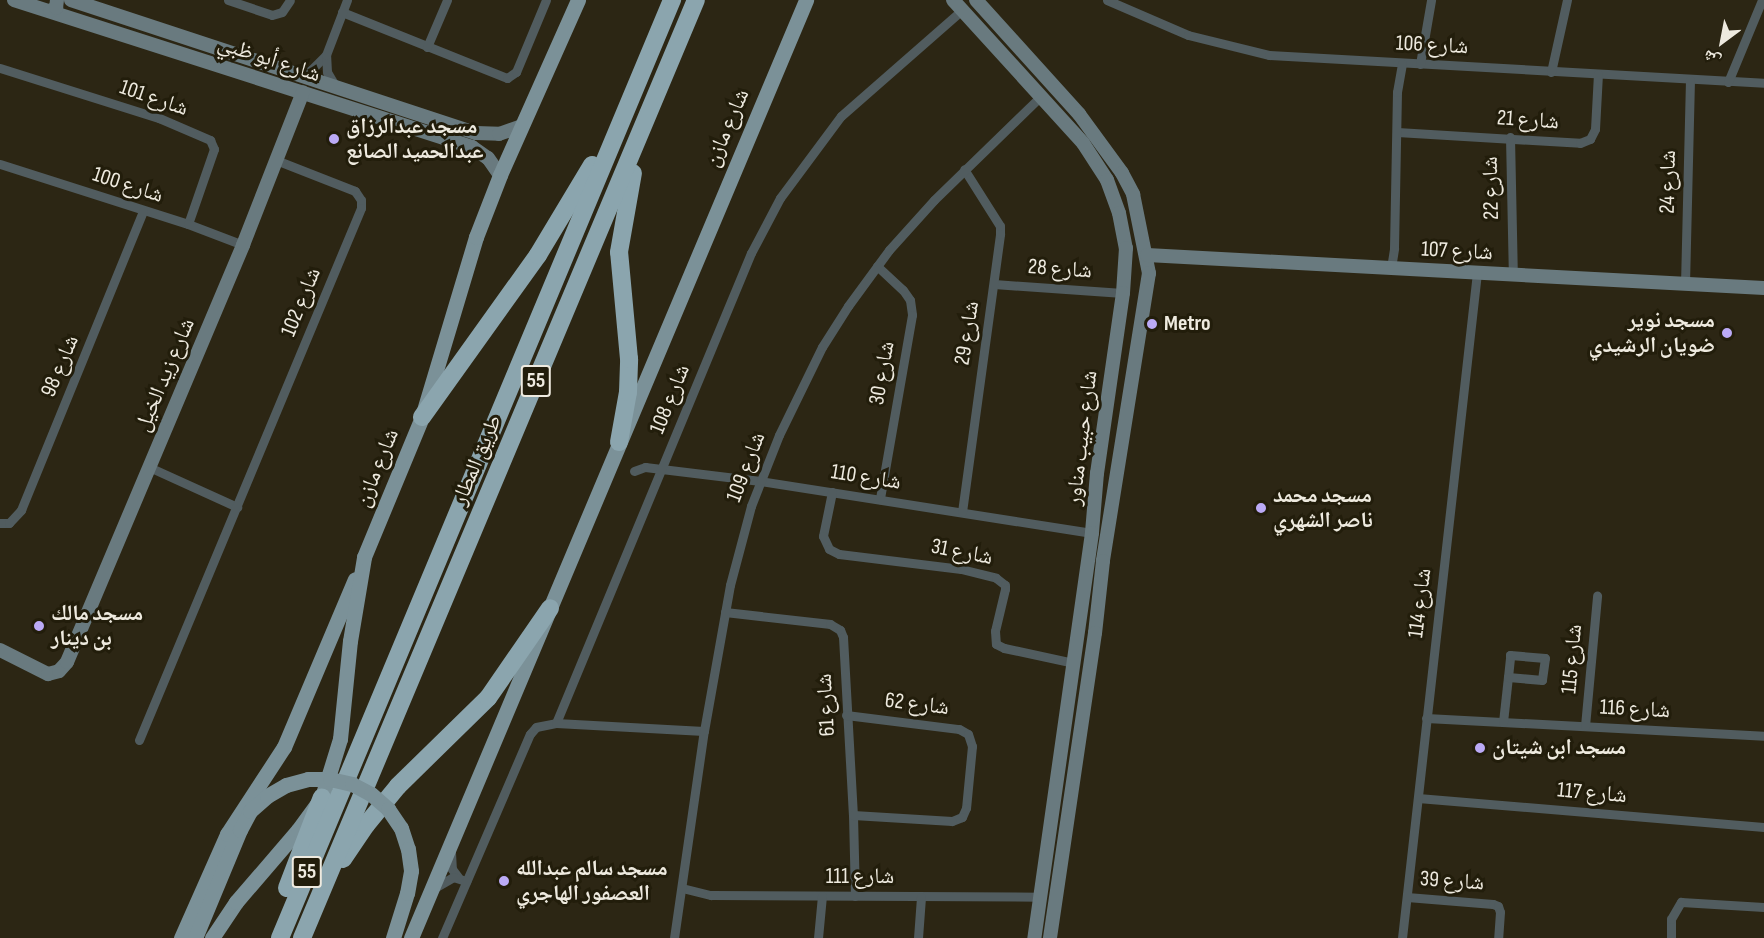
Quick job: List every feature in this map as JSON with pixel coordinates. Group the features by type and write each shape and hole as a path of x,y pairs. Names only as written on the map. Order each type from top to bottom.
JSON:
{"highway":[{"name":"طريق المطار","path":"280,938 672,0"},
{"name":"طريق المطار","path":"302,938 696,0"},
{"path":"422,417 566,212 636,88"},
{"path":"619,442 628,392 629,359 619,252 628,192 645,121"},
{"path":"321,893 366,825 398,786 488,698 550,608"},
{"path":"268,938 322,797"}],"main road":[{"name":"شارع مازن","path":"212,938 236,902 298,830 322,797 340,739 350,641 364,557 422,417 476,237 500,175 578,0"},
{"name":"شارع مازن","path":"411,938 806,0"},
{"path":"181,938 227,834 284,747 364,557"},
{"path":"196,935 250,811 267,796 286,785 308,779 330,779 352,784 372,795 388,809 401,828 408,849 411,871 407,893 393,938"}],"street":[{"name":"شارع أبو ظبي","path":"14,0 54,6 70,18 472,147 488,158 500,175"},
{"path":"228,0 269,14 279,14 290,0"},
{"path":"336,87 327,72 326,55 347,0"},
{"path":"427,47 447,0"},
{"path":"342,12 504,78 509,78 516,72 546,0"},
{"name":"شارع حبيب مناور","path":"976,0 1079,114 1122,173 1133,194 1149,273 1101,580 1050,938"},
{"name":"شارع 106","path":"1107,0 1188,35 1269,55 1764,83"},
{"path":"1420,64 1431,0"},
{"path":"1551,72 1567,0"},
{"path":"1728,82 1762,0"},
{"name":"شارع أبو ظبي","path":"73,1 476,133 499,134 522,126"},
{"path":"70,18 67,8 73,1"},
{"name":"شارع حبيب مناور","path":"958,5 1083,143 1107,180 1119,213 1126,248 1123,292 1092,532 1034,938"},
{"name":"شارع 108","path":"556,723 751,253 791,180 841,116 958,5"},
{"path":"995,47 1004,44 1007,35"},
{"path":"1008,60 1011,51 1021,50"},
{"path":"299,76 311,70 326,55"},
{"path":"1391,268 1394,248 1397,92 1402,63"},
{"name":"شارع 101","path":"0,68 159,118 210,140 214,149 188,224"},
{"name":"شارع 21","path":"1397,132 1509,137 1580,144 1590,139 1595,129 1598,75"},
{"name":"شارع 24","path":"1685,284 1690,80"},
{"name":"شارع زيد الخيل","path":"0,650 48,674 59,672 74,648 243,245 303,92"},
{"name":"شارع 109","path":"675,938 704,731 725,612 736,559 760,481 778,435 822,347 877,266 920,214 1041,96"},
{"path":"388,119 394,114 391,104"},
{"name":"شارع 22","path":"1509,137 1513,275"},
{"name":"شارع 102","path":"140,740 362,204 360,197 351,189 276,160"},
{"name":"شارع 100","path":"0,164 188,224 243,245"},
{"name":"شارع 29","path":"962,512 1000,226 964,169"},
{"name":"شارع 98","path":"0,523 9,523 21,510 143,211"},
{"name":"شارع 107","path":"1147,255 1764,288"},
{"name":"شارع 30","path":"877,266 903,290 910,300 912,315 880,499"},
{"name":"شارع 114","path":"1402,938 1477,273"},
{"name":"شارع 28","path":"994,284 1123,292"},
{"path":"1117,333 1126,340 1138,336"},
{"path":"1114,357 1129,353 1135,359"},
{"path":"149,466 237,507"},
{"name":"شارع 110","path":"634,471 645,467 760,481 1092,532"},
{"name":"شارع 31","path":"832,492 823,537 829,549 839,554 961,568 996,578 1005,585 1005,589 995,631 996,644 1074,663"},
{"path":"1085,576 1086,581 1091,584 1101,580"},
{"name":"شارع 115","path":"1585,726 1597,596"},
{"name":"شارع 61","path":"725,612 830,624 840,630 843,637 855,896"},
{"path":"1503,722 1510,655 1545,658 1542,680 1508,677"},
{"name":"شارع 62","path":"846,715 959,729 968,734 972,746 966,808 962,817 952,821 853,815"},
{"name":"شارع 116","path":"1426,718 1764,735"},
{"path":"442,938 462,879 530,734 536,727 556,723 704,731"},
{"path":"1056,786 1064,778 1073,783"},
{"name":"شارع 117","path":"1418,798 1764,827"},
{"path":"451,845 452,869 462,879"},
{"path":"430,895 444,879 462,879"},
{"name":"شارع 111","path":"682,888 711,895 1039,897"},
{"path":"818,938 822,896"},
{"path":"918,938 921,897"},
{"name":"شارع 39","path":"1407,897 1498,906 1500,912 1498,938"},
{"path":"1671,938 1671,919 1681,902 1764,907"}],"place":[{"name":"مسجد عبدالرزاق عبدالحميد الصانع","path":"334,139"},
{"name":"Metro","path":"1152,324"},
{"name":"مسجد نوير ضويان الرشيدي","path":"1727,333"},
{"name":"مسجد محمد ناصر الشهري","path":"1261,508"},
{"name":"مسجد مالك بن دينار","path":"39,626"},
{"name":"مسجد ابن شيتان","path":"1480,748"},
{"name":"مسجد سالم عبدالله العصفور الهاجري","path":"504,881"}]}
